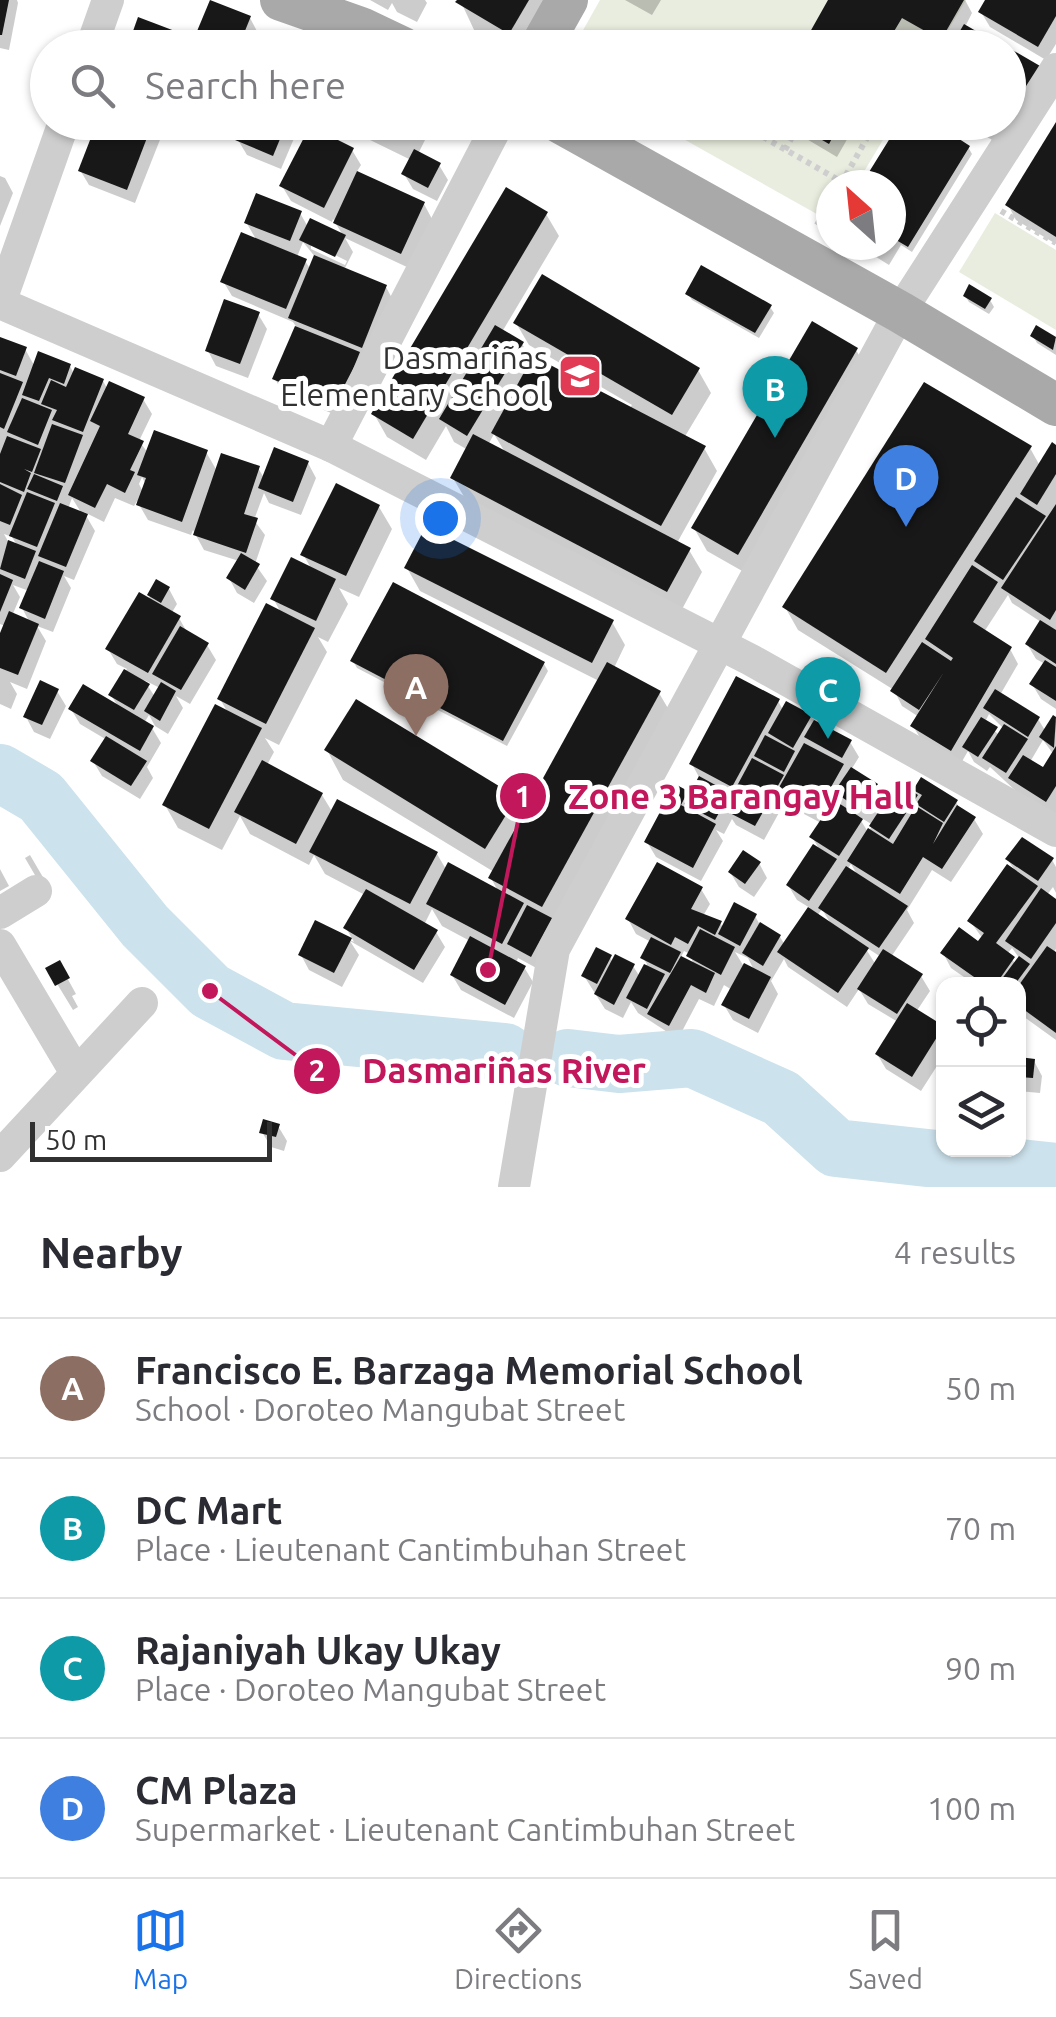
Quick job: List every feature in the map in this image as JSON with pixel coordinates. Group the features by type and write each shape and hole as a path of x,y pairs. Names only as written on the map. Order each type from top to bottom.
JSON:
{"main road":[{"path":"281,0 365,30"},
{"path":"550,30 567,0"},
{"path":"591,140 900,312 1056,405"}],"street":[{"path":"97,30 108,0"},
{"path":"1026,116 1056,69"},
{"path":"58,140 0,303 330,446 1051,817"},
{"path":"330,446 490,140"},
{"path":"516,1173 554,949 900,312 1010,140"},
{"path":"0,913 36,891"},
{"path":"0,945 76,1072"},
{"path":"0,1156 142,1003"}],"path":[{"path":"767,140 818,170"},
{"path":"784,150 790,140"},
{"path":"849,170 866,140"},
{"path":"992,205 1056,247"}],"shaded area":[{"path":"600,0 966,0 948,30 583,30"},
{"path":"685,140 883,140 865,170 816,170 816,214"},
{"path":"995,213 1056,250 1056,330 959,272"}],"building":[{"path":"0,0 9,0 2,35 0,35"},
{"path":"210,0 251,16 245,30 198,30"},
{"path":"529,0 511,30 502,30 455,2"},
{"path":"828,0 964,0 947,30 923,30 902,18 895,30 811,30"},
{"path":"985,0 1056,0 1056,16 1038,47 1026,40 1026,30 1009,30 978,12"},
{"path":"138,17 172,30 133,30"},
{"path":"1026,58 1047,70 1026,105"},
{"path":"1056,122 1056,237 1005,205"},
{"path":"90,140 146,140 127,190 78,171"},
{"path":"235,140 280,140 273,156"},
{"path":"303,140 338,140 354,148 324,208 279,186"},
{"path":"889,140 961,140 970,146 908,247 906,170 870,170"},
{"path":"414,149 441,163 428,188 401,174"},
{"path":"357,171 425,202 401,254 333,223"},
{"path":"506,187 548,212 413,439 371,414"},
{"path":"256,193 302,211 290,241 244,223"},
{"path":"310,218 346,235 335,257 299,240"},
{"path":"241,232 307,259 286,309 220,282"},
{"path":"314,255 387,285 362,348 288,318"},
{"path":"701,265 772,305 755,333 685,294"},
{"path":"542,274 700,368 672,415 513,323"},
{"path":"969,284 992,298 985,309 963,296"},
{"path":"224,299 260,312 240,364 205,351"},
{"path":"812,321 858,348 738,555 691,528"},
{"path":"495,325 524,342 467,436 439,419"},
{"path":"1036,325 1056,337 1053,350 1030,336"},
{"path":"295,326 360,352 338,406 272,379"},
{"path":"0,337 27,347 16,376 0,370"},
{"path":"38,351 71,364 64,384 49,378 39,401 22,395"},
{"path":"533,356 706,446 661,526 491,433"},
{"path":"75,367 104,379 83,432 52,420 57,410 41,404 51,380 66,387"},
{"path":"0,373 23,382 4,429 0,427"},
{"path":"109,381 145,397 128,434 144,441 130,470 135,472 125,493 107,484 95,508 68,495 100,426 90,421"},
{"path":"924,382 1032,446 886,673 782,607"},
{"path":"22,398 52,410 38,445 7,432"},
{"path":"52,424 83,435 65,483 34,473"},
{"path":"154,430 208,450 182,522 136,505 146,478 137,475"},
{"path":"473,434 691,548 667,592 450,478"},
{"path":"7,436 41,449 32,472 24,469 31,473 24,492 0,482 0,454"},
{"path":"1052,442 1056,445 1056,474 1037,505 1020,494"},
{"path":"274,447 309,461 293,502 258,488"},
{"path":"221,453 260,466 244,514 258,518 246,553 193,535"},
{"path":"34,474 63,486 57,501 27,489"},
{"path":"336,483 380,505 346,576 300,555"},
{"path":"0,484 22,495 10,525 0,521"},
{"path":"27,492 55,503 37,547 9,536"},
{"path":"1016,497 1046,516 1003,580 974,561"},
{"path":"60,503 88,514 66,567 38,556"},
{"path":"1056,504 1056,610 1050,620 1001,588"},
{"path":"426,526 614,620 592,663 404,568"},
{"path":"8,540 36,551 25,579 0,569"},
{"path":"241,553 260,564 245,590 226,578"},
{"path":"291,557 336,579 316,621 270,599"},
{"path":"39,561 64,571 45,619 19,608"},
{"path":"972,565 998,582 973,622 1012,647 951,751 910,726 944,672 919,710 890,691 922,642 951,661 953,658 925,639"},
{"path":"0,574 13,580 0,612"},
{"path":"156,579 170,587 161,603 147,595"},
{"path":"393,582 545,662 503,741 350,661"},
{"path":"139,592 181,616 148,673 105,649"},
{"path":"266,603 315,628 266,724 217,699"},
{"path":"9,611 39,624 18,675 0,668 0,633"},
{"path":"1040,620 1056,630 1056,664 1025,644"},
{"path":"180,626 209,643 181,690 152,674"},
{"path":"1045,660 1056,667 1056,701 1029,684"},
{"path":"607,662 661,691 542,907 488,878"},
{"path":"124,669 150,684 134,710 108,695"},
{"path":"736,676 780,699 732,787 689,764"},
{"path":"40,680 59,689 42,725 23,717"},
{"path":"161,682 176,691 160,721 144,711"},
{"path":"83,684 154,726 140,751 68,709"},
{"path":"995,689 1040,717 1028,737 983,708"},
{"path":"356,699 517,797 485,849 324,750"},
{"path":"786,701 812,715 793,748 768,733"},
{"path":"215,704 262,728 209,829 162,805"},
{"path":"1053,715 1056,717 1054,748 1039,737"},
{"path":"981,717 998,727 978,757 962,747"},
{"path":"814,720 852,740 842,758 804,737"},
{"path":"1004,724 1028,739 1006,773 982,758"},
{"path":"765,735 795,751 784,772 754,756"},
{"path":"106,736 147,761 131,786 90,761"},
{"path":"804,743 844,764 817,812 777,791"},
{"path":"1056,746 1056,786 1046,802 1008,778 1023,755 1043,767"},
{"path":"752,758 784,775 755,826 724,810"},
{"path":"262,760 323,793 296,844 234,812"},
{"path":"851,767 878,784 861,810 834,792"},
{"path":"699,776 730,793 715,820 684,804"},
{"path":"921,777 958,800 944,822 916,804 922,795 913,790"},
{"path":"898,782 918,795 889,839 869,826"},
{"path":"675,784 688,791 681,805 716,824 693,868 644,842"},
{"path":"337,799 438,852 410,904 309,852"},
{"path":"834,800 863,819 839,856 809,837"},
{"path":"957,805 976,817 942,869 923,857 900,894 847,861 868,828 893,844 916,806 943,823 933,844"},
{"path":"1022,837 1054,858 1038,881 1005,859"},
{"path":"813,844 837,859 809,901 786,885"},
{"path":"743,850 761,862 745,884 728,872"},
{"path":"448,862 524,903 502,944 426,904"},
{"path":"657,862 703,887 691,909 722,921 715,935 698,926 688,944 675,937 671,945 625,919"},
{"path":"1007,864 1038,886 996,943 1015,957 1001,977 974,977 940,953 959,927 978,941 984,933 967,921"},
{"path":"846,866 908,906 879,948 818,908"},
{"path":"1041,888 1056,899 1056,923 1031,959 1005,941"},
{"path":"366,889 438,930 414,970 343,928"},
{"path":"734,902 757,914 740,946 718,934"},
{"path":"527,905 552,918 531,957 507,944"},
{"path":"808,907 869,948 838,993 777,952"},
{"path":"315,920 352,938 334,973 298,955"},
{"path":"760,922 781,935 763,966 742,953"},
{"path":"700,929 735,947 721,975 686,956"},
{"path":"470,936 526,966 505,1005 450,975"},
{"path":"651,937 681,952 670,973 640,958"},
{"path":"1047,946 1056,952 1056,1033 1026,1011 1025,977"},
{"path":"596,947 612,955 597,984 581,976"},
{"path":"883,949 923,974 897,1014 857,989"},
{"path":"615,954 635,964 614,1005 594,994"},
{"path":"681,956 715,973 706,993 691,985 669,1026 647,1014"},
{"path":"1019,956 1030,964 1020,977 1003,977"},
{"path":"60,960 70,978 55,986 45,968"},
{"path":"744,963 771,977 749,1019 721,1005"},
{"path":"644,964 665,974 647,1009 626,998"},
{"path":"907,1003 936,1021 936,1039 912,1077 875,1054"},
{"path":"1026,1058 1035,1059 1033,1078 1026,1078"},
{"path":"263,1119 280,1124 276,1137 259,1133"}],"waterway":[{"path":"0,773 41,797 145,926 210,991 284,1031 505,1052"},
{"path":"568,1058 619,1064 692,1058 781,1098 836,1148 1056,1172"}],"place":[{"name":"Dasmariñas Elementary School","path":"580,376"},
{"name":"DC Mart","path":"775,438"},
{"name":"CM Plaza","path":"906,527"},
{"name":"Francisco E. Barzaga Memorial School","path":"416,736"},
{"name":"Rajaniyah Ukay Ukay","path":"828,739"},
{"name":"Zone 3 Barangay Hall","path":"488,970"},
{"name":"Dasmariñas River","path":"210,991"}]}
